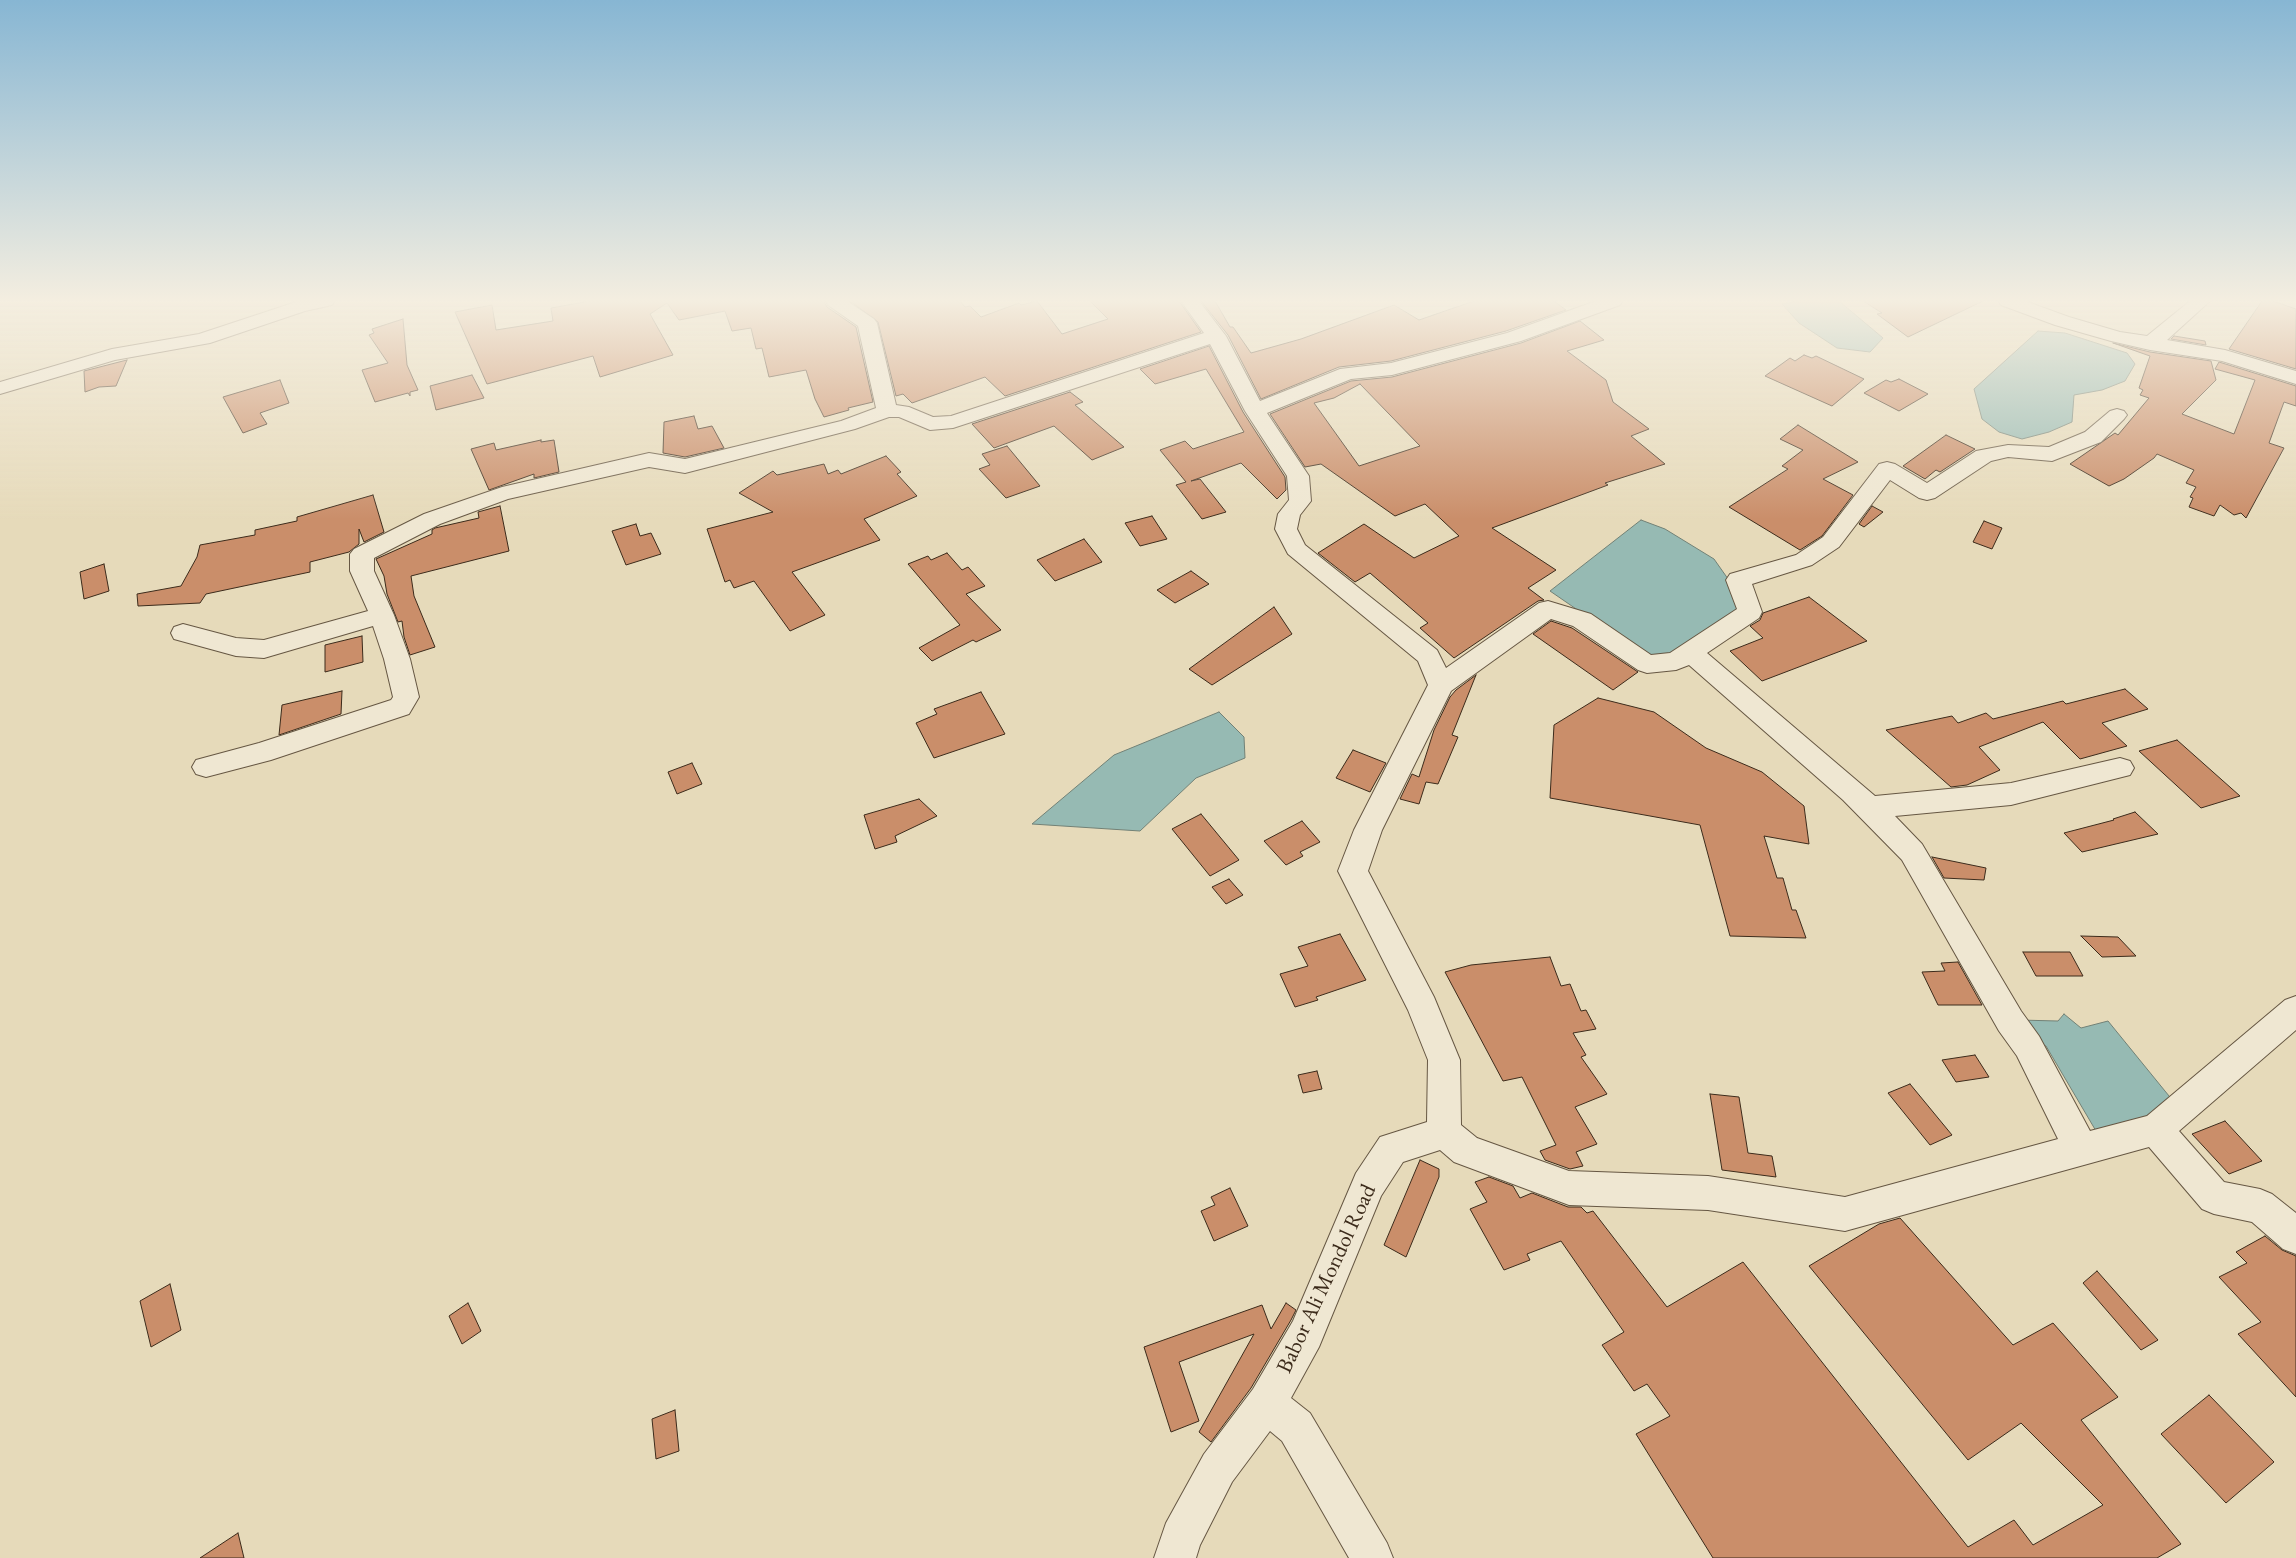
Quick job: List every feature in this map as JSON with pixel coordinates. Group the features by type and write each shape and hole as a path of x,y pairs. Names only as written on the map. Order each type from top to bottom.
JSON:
{"street":[{"path":"0,388 49,374"},
{"path":"878,374 887,412"},
{"path":"206,767 261,753 400,707 406,697 397,659 382,614 362,571 362,554 432,519 502,494 649,460 685,466 848,425 887,412 902,411 930,424 953,422 1101,374"},
{"path":"1236,374 1255,411 1298,476 1300,501 1289,514 1286,529 1296,549 1428,656 1441,686"},
{"path":"1255,411 1345,374"},
{"path":"2282,374 2296,378"},
{"path":"2116,416 2093,437 2052,454 2008,450 1984,456 1926,493 1887,469 1831,542 1804,560 1738,580 1750,612 1676,661 1647,664 1582,620 1548,609 1441,686 1368,830 1353,871 1423,1007 1444,1060 1444,1132 1466,1150 1569,1188 1708,1193 1845,1214 2156,1129 2296,1010"},
{"path":"183,632 236,647 264,649 382,614"},
{"path":"1690,652 1853,792 1912,852 2010,1021 2028,1046 2081,1150"},
{"path":"1869,808 2011,794 2120,768"},
{"path":"2156,1129 2214,1197 2260,1206 2296,1236"},
{"name":"Babor Ali Mondol Road","path":"1175,1558 1181,1538 1218,1468 1267,1403 1306,1334 1368,1186 1392,1149 1444,1132"},
{"path":"1267,1403 1296,1427 1372,1558"}],"water":[{"path":"1991,374 2129,374 2125,381 2102,390 2074,395 2072,422 2049,432 2022,439 1999,432 1982,419 1974,389"},
{"path":"1641,520 1665,529 1714,559 1745,603 1686,649 1664,660 1630,646 1550,591"},
{"path":"1219,712 1244,737 1245,758 1196,778 1140,831 1032,824 1114,755"},
{"path":"2064,1014 2081,1028 2108,1021 2178,1107 2096,1131 2046,1046 2032,1041 2019,1020 2058,1021"}],"building":[{"path":"84,374 121,374 116,386 99,387 85,392"},
{"path":"364,374 411,374 418,390 410,392 410,396 408,393 375,402"},
{"path":"482,374 526,374 487,384"},
{"path":"599,374 611,374 600,377"},
{"path":"768,374 786,374 769,377"},
{"path":"807,374 867,374 873,402 848,408 849,410 824,417 815,399"},
{"path":"891,374 1073,374 1005,396 985,377 912,403 903,394 896,396"},
{"path":"1145,374 1190,374 1155,384"},
{"path":"1209,374 1223,374 1243,412 1285,477 1286,490 1277,499 1241,463 1191,481 1200,479 1226,512 1202,519 1176,485 1186,482 1160,450 1185,441 1193,449 1244,432"},
{"path":"1248,374 1323,374 1261,399"},
{"path":"1404,374 1598,374 1606,380 1613,402 1649,429 1631,436 1665,464 1605,483 1608,485 1492,528 1556,570 1528,588 1544,600 1538,601 1454,658 1420,628 1428,623 1370,573 1355,582 1318,553 1364,524 1414,558 1459,536 1425,504 1395,516 1321,464 1305,467 1270,414 1351,381 1392,377","holes":["1360,384 1420,446 1359,466 1314,403 1334,398"]},
{"path":"1768,374 1853,374 1864,379 1832,406 1765,376"},
{"path":"2144,374 2214,374 2216,380 2182,414 2234,434 2255,380 2232,374 2257,374 2296,386 2296,406 2284,402 2269,443 2284,448 2246,518 2241,513 2234,515 2220,505 2214,516 2189,507 2193,498 2190,497 2196,487 2186,483 2194,470 2157,454 2124,479 2109,486 2070,464 2115,433 2118,435 2149,398 2140,395 2143,390 2139,388"},
{"path":"472,375 484,398 436,410 430,386"},
{"path":"1899,379 1928,394 1899,411 1864,393 1886,380 1891,382"},
{"path":"280,380 289,403 260,413 267,424 243,433 223,397"},
{"path":"1070,392 1083,402 1075,405 1124,447 1092,460 1054,426 994,448 972,424"},
{"path":"694,416 698,429 712,426 724,448 685,457 663,453 664,422"},
{"path":"1798,425 1858,462 1823,479 1853,495 1822,536 1800,550 1729,507 1788,469 1782,466 1803,450 1780,439"},
{"path":"1946,435 1975,449 1940,472 1936,470 1925,479 1903,466"},
{"path":"541,440 541,442 554,440 559,472 534,478 534,474 489,490 471,449 494,443 496,450"},
{"path":"1007,446 1040,486 1006,498 979,469 990,465 982,454"},
{"path":"886,456 901,472 897,474 917,496 864,519 880,540 792,572 825,615 790,631 754,581 734,588 730,580 725,582 707,529 773,512 739,493 773,471 777,475 824,464 828,474 838,470 841,474"},
{"path":"373,495 384,532 364,542 359,529 359,544 349,552 310,562 310,572 206,594 200,603 138,606 137,594 181,586 197,557 200,545 255,535 255,530 297,521 297,517"},
{"path":"500,506 509,551 411,576 414,596 435,647 410,655 404,637 402,621 398,622 387,594 384,576 376,559 432,534 432,530 435,528 479,518 478,512"},
{"path":"1872,506 1883,512 1864,527 1859,524"},
{"path":"1152,516 1167,539 1140,546 1125,523"},
{"path":"1984,521 2002,528 1992,549 1973,542"},
{"path":"636,524 640,536 651,533 661,554 626,565 612,531"},
{"path":"1084,539 1102,562 1055,581 1037,560"},
{"path":"947,553 962,570 968,567 985,586 966,594 1001,630 976,642 973,640 932,661 919,648 960,625 908,564 928,556 931,560"},
{"path":"104,564 109,591 84,599 80,572"},
{"path":"1191,571 1209,584 1175,603 1157,590"},
{"path":"1809,597 1867,641 1762,681 1730,651 1763,638 1750,626 1760,620 1763,613"},
{"path":"1274,607 1292,634 1212,685 1189,669"},
{"path":"1551,621 1572,628 1638,672 1613,690 1533,634"},
{"path":"362,636 363,662 325,672 325,645"},
{"path":"1476,675 1452,735 1458,737 1438,784 1426,782 1419,804 1400,799 1412,774 1419,777 1434,730 1450,697"},
{"path":"2125,689 2148,709 2102,723 2127,746 2080,759 2043,722 1979,747 2000,770 1967,785 1951,787 1886,730 1952,716 1958,723 1986,713 1993,719 2063,701 2066,704"},
{"path":"342,691 341,714 279,735 282,705"},
{"path":"981,692 1005,734 934,758 916,723 937,714 934,709"},
{"path":"1598,698 1654,712 1706,748 1762,772 1804,806 1809,844 1764,836 1777,878 1783,878 1792,910 1796,910 1806,938 1730,936 1700,825 1550,798 1554,725"},
{"path":"2177,740 2240,796 2201,808 2139,751"},
{"path":"1353,750 1386,763 1370,792 1336,778"},
{"path":"692,763 702,784 677,794 668,772"},
{"path":"919,799 937,816 895,836 897,842 875,849 864,815"},
{"path":"2135,812 2158,834 2082,852 2064,833 2114,820"},
{"path":"1201,814 1239,860 1210,876 1172,829"},
{"path":"1302,821 1320,842 1300,852 1303,856 1286,865 1264,841"},
{"path":"1932,857 1986,868 1984,880 1944,878"},
{"path":"1229,879 1243,895 1226,904 1212,887"},
{"path":"1340,934 1366,980 1316,997 1318,1000 1295,1007 1280,974 1308,966 1298,947"},
{"path":"2081,936 2118,937 2136,956 2102,957"},
{"path":"2023,952 2070,952 2083,976 2036,976"},
{"path":"1550,957 1561,986 1570,984 1581,1011 1586,1010 1596,1029 1573,1033 1586,1055 1581,1057 1607,1094 1575,1107 1597,1144 1576,1152 1583,1166 1570,1169 1545,1160 1540,1151 1556,1145 1522,1077 1503,1081 1445,972 1471,965"},
{"path":"1958,962 1982,1005 1938,1005 1922,972 1945,971 1941,963"},
{"path":"1975,1055 1989,1077 1956,1082 1942,1060"},
{"path":"1317,1071 1322,1089 1303,1093 1298,1075"},
{"path":"1910,1084 1952,1135 1930,1145 1888,1093"},
{"path":"1710,1094 1739,1097 1748,1153 1772,1156 1776,1177 1722,1170"},
{"path":"2225,1121 2262,1161 2229,1174 2192,1134"},
{"path":"1420,1160 1439,1169 1439,1177 1406,1257 1384,1245"},
{"path":"1489,1177 1513,1186 1520,1198 1532,1193 1568,1207 1581,1207 1587,1213 1593,1211 1667,1307 1743,1262 1968,1547 2014,1520 2033,1545 2103,1505 2021,1423 1968,1460 1809,1266 1879,1224 1900,1218 2013,1345 2053,1323 2118,1397 2081,1420 2181,1544 2157,1558 1713,1558 1636,1434 1670,1416 1647,1384 1634,1391 1602,1345 1624,1332 1561,1241 1527,1254 1530,1260 1504,1270 1470,1209 1487,1202 1475,1182"},
{"path":"1230,1188 1248,1226 1214,1241 1201,1211 1215,1205 1211,1197"},
{"path":"2265,1236 2282,1250 2296,1256 2296,1397 2238,1334 2261,1322 2219,1277 2247,1263 2236,1252"},
{"path":"2097,1271 2158,1340 2141,1350 2083,1283"},
{"path":"170,1284 181,1330 151,1347 140,1301"},
{"path":"468,1303 481,1331 462,1344 449,1316"},
{"path":"1286,1303 1296,1310 1291,1320 1251,1388 1211,1442 1199,1432 1254,1334 1179,1362 1199,1421 1171,1432 1144,1347 1262,1305 1271,1329"},
{"path":"2209,1395 2274,1462 2226,1503 2161,1434"},
{"path":"675,1410 679,1451 656,1459 652,1419"},
{"path":"238,1533 244,1558 200,1558"}]}
